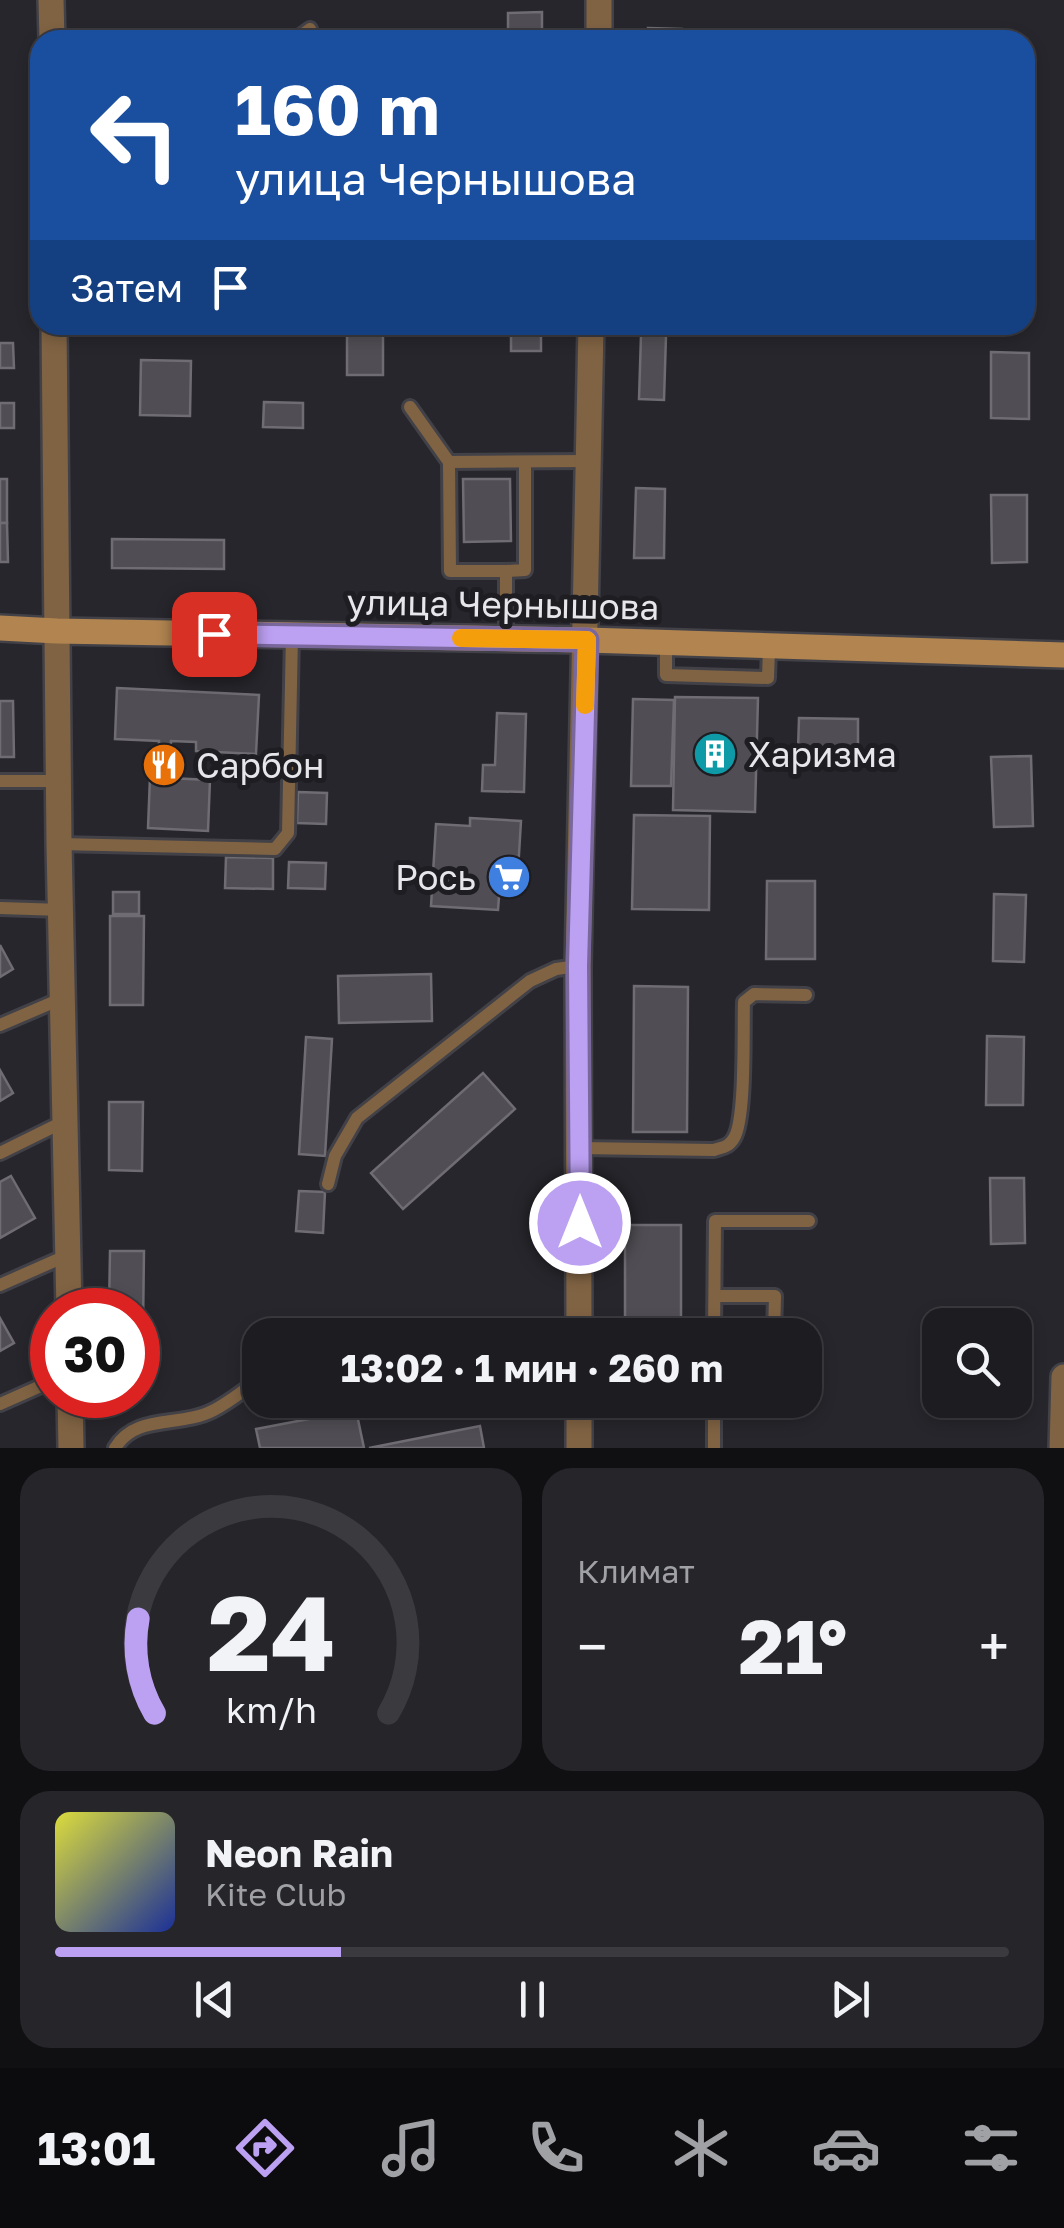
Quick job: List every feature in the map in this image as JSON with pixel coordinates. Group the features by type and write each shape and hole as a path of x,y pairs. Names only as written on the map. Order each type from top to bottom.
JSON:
{"street":[{"path":"52,0 52,30"},
{"path":"599,30 600,0"},
{"path":"54,335 69,1288"},
{"path":"580,1318 578,966 591,335"},
{"name":"улица Чернышова","path":"0,628 1064,655"},
{"path":"1062,1448 1064,1377"},
{"path":"70,1418 71,1448"},
{"path":"580,1418 580,1448"}],"lane":[{"path":"410,408 449,462 450,571 525,570 525,462"},
{"path":"449,462 587,461"},
{"path":"506,570 506,639"},
{"path":"60,844 275,849 288,833 292,635"},
{"path":"0,781 60,782"},
{"path":"0,908 62,910"},
{"path":"328,1184 335,1156 357,1118 530,981 556,969 578,966"},
{"path":"580,1148 714,1150 728,1146 737,1135 740,1112 744,1002 754,994 806,995"},
{"path":"0,1025 63,998"},
{"path":"0,1153 66,1121"},
{"path":"714,1318 715,1221 809,1222"},
{"path":"0,1285 68,1255"},
{"path":"715,1296 775,1296 774,1318"},
{"path":"0,1404 30,1391"},
{"path":"115,1448 124,1433 214,1410 242,1391"},
{"path":"714,1418 714,1448"}],"building":[{"path":"542,12 542,30 508,30 508,13"},
{"path":"347,335 383,335 383,375 347,375"},
{"path":"511,335 541,335 541,351 511,351"},
{"path":"641,335 666,336 664,400 639,399"},
{"path":"0,343 13,343 14,368 0,368"},
{"path":"991,352 1029,353 1029,419 991,418"},
{"path":"141,360 191,361 190,416 140,415"},
{"path":"264,402 303,403 303,428 263,427"},
{"path":"0,403 14,403 14,428 0,428"},
{"path":"0,479 7,479 7,523 0,523"},
{"path":"463,479 510,479 511,541 464,542"},
{"path":"636,488 665,489 664,558 634,558"},
{"path":"991,495 1027,495 1027,562 992,563"},
{"path":"0,523 7,523 8,562 0,562"},
{"path":"112,539 224,540 224,569 112,568"},
{"name":"Сарбон","path":"117,688 259,695 256,754 196,751 196,742 171,741 169,778 210,780 208,831 148,828 150,777 158,777 159,741 115,739"},
{"name":"Харизма","path":"675,697 758,698 755,812 673,810"},
{"path":"633,699 674,700 671,786 631,786"},
{"path":"0,701 13,701 14,757 0,757"},
{"path":"497,713 526,714 524,792 482,791 483,765 495,765"},
{"path":"799,718 858,719 858,750 798,750"},
{"path":"1031,756 1033,826 994,827 991,757"},
{"path":"298,792 327,793 326,824 297,823"},
{"path":"634,815 710,816 709,910 632,909"},
{"path":"470,818 521,821 518,871 501,870 498,910 431,906 436,824 470,826"},
{"path":"226,857 273,858 273,889 225,888"},
{"path":"289,862 326,863 325,889 288,888"},
{"path":"767,881 815,881 815,959 766,959"},
{"path":"113,892 139,892 139,914 113,914"},
{"path":"994,894 1026,895 1024,962 993,961"},
{"path":"110,916 144,916 143,1005 110,1005"},
{"path":"0,945 13,969 0,977"},
{"path":"431,974 432,1021 339,1023 338,976"},
{"path":"634,986 688,987 687,1132 633,1132"},
{"path":"987,1036 1024,1037 1023,1105 986,1105"},
{"path":"306,1037 332,1039 325,1156 299,1154"},
{"path":"0,1070 13,1093 0,1101"},
{"path":"483,1073 515,1109 403,1209 371,1173"},
{"path":"109,1102 143,1102 142,1171 109,1170"},
{"path":"11,1176 35,1218 0,1238 0,1182"},
{"path":"990,1178 1024,1178 1025,1243 991,1244"},
{"path":"299,1191 325,1192 323,1233 296,1231"},
{"path":"625,1225 681,1225 681,1318 625,1318"},
{"path":"110,1251 144,1251 144,1288 109,1288"},
{"path":"0,1318 14,1343 0,1351"},
{"path":"314,1418 358,1418 364,1448 260,1448 256,1429"},
{"path":"480,1426 484,1448 369,1448"}],"slow traffic":[{"path":"461,638 587,640 585,705"}],"place":[{"name":"Харизма","path":"715,754"},
{"name":"Сарбон","path":"164,765"},
{"name":"Рось","path":"509,877"}],"route":[{"path":"214,634 587,640 578,966 580,1223"}]}
